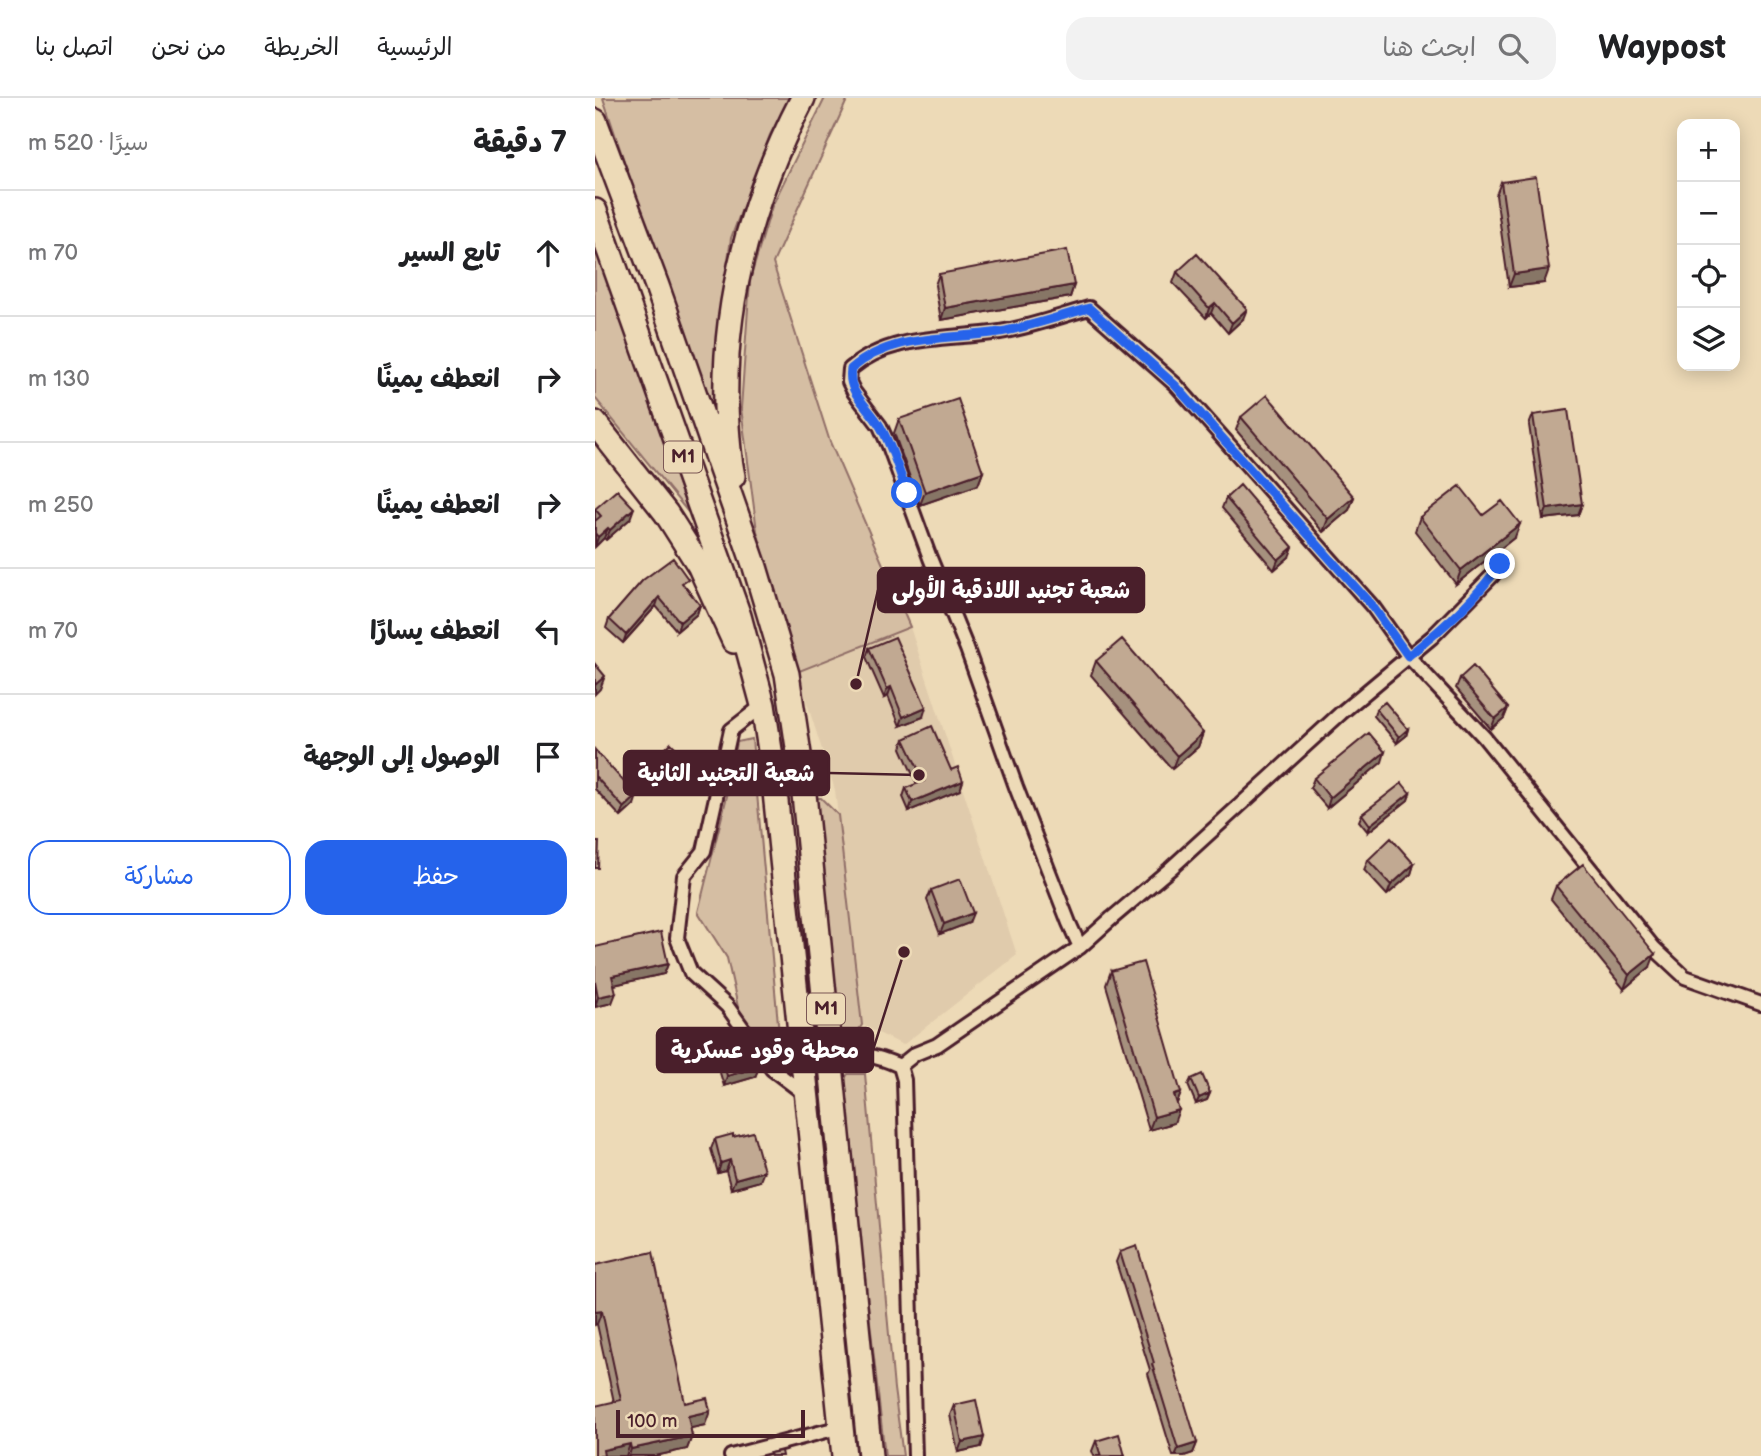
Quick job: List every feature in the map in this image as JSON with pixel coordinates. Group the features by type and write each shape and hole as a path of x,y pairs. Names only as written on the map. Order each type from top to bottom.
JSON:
{"highway":[{"path":"755,567 732,469 726,380 727,333 734,287 756,207 803,98"},
{"name":"M1","path":"595,121 657,286 755,567 787,674 803,774 870,1456"},
{"name":"M1","path":"595,211 739,617 763,705 772,763 844,1456"},
{"path":"595,423 666,513 699,565 763,705"}],"street":[{"path":"1080,947 1016,787 890,446 880,426 849,382 851,369 881,348 908,342 1002,331 1089,308 1175,385 1373,607 1408,656 1484,737 1654,948 1685,977 1761,1004"},
{"path":"900,1066 915,1054 937,1045 1080,947 1341,713 1432,637 1492,576 1500,564"},
{"path":"763,705 731,730 704,851 684,876 677,938 691,973 727,1006 772,1069 805,1094"},
{"path":"831,1056 857,1053 876,1055 900,1066"},
{"path":"900,1066 907,1099 906,1187 915,1456"},
{"path":"731,1456 841,1426"}],"shaded area":[{"path":"603,98 790,98 770,135 731,238 720,318 714,393 718,443"},
{"path":"825,98 848,98 773,263 830,442 910,627 797,672 757,531 741,408 750,280 772,206"},
{"path":"595,243 688,512 595,398"},
{"path":"910,627 1017,955 903,1045 862,1025 835,790 797,672"},
{"path":"752,739 782,1067 772,1064 738,1007 727,958 698,912 730,784 737,742"},
{"path":"815,798 821,798 838,815 862,1025 851,1042 841,1041"},
{"path":"848,1074 865,1074 894,1389 903,1456 885,1456 843,1081"}],"building":[{"path":"1536,177 1549,269 1514,274 1501,182"},
{"path":"1067,250 1074,285 945,308 939,274"},
{"path":"1197,254 1247,309 1232,323 1215,303 1209,308 1177,272"},
{"path":"1267,395 1354,497 1328,519 1241,417"},
{"path":"958,399 983,472 925,492 899,419"},
{"path":"1568,410 1582,504 1547,509 1533,415"},
{"path":"1240,485 1293,547 1278,560 1226,498"},
{"path":"1460,486 1483,515 1502,501 1520,524 1461,570 1420,517"},
{"path":"617,490 634,508 598,537 595,533 595,521 601,516 595,509"},
{"path":"673,558 688,579 682,583 700,605 680,622 659,597 626,635 609,619 643,580"},
{"path":"895,637 926,707 903,717 891,687 887,689 869,648"},
{"path":"1122,639 1203,733 1177,756 1096,661"},
{"path":"595,664 605,676 595,685"},
{"path":"1473,666 1508,708 1495,719 1460,678"},
{"path":"1385,702 1408,729 1399,737 1376,709"},
{"path":"932,726 951,770 958,767 963,781 912,802 906,788 924,781 904,739"},
{"path":"1369,733 1385,752 1330,798 1314,778"},
{"path":"671,743 681,753 663,771 653,761"},
{"path":"595,750 637,796 624,808 595,776"},
{"path":"1402,783 1410,793 1370,825 1362,814"},
{"path":"1391,838 1414,864 1391,885 1368,860"},
{"path":"595,842 599,842 598,868 595,868"},
{"path":"1583,864 1655,954 1629,975 1556,886"},
{"path":"960,879 973,913 944,924 931,890"},
{"path":"661,932 668,964 612,976 616,993 598,997 595,947"},
{"path":"1143,962 1181,1093 1174,1095 1179,1110 1154,1117 1111,971"},
{"path":"752,1044 759,1067 727,1076 721,1053"},
{"path":"1202,1074 1210,1093 1199,1098 1191,1079"},
{"path":"753,1132 764,1171 735,1179 730,1160 721,1163 715,1139"},
{"path":"1137,1246 1197,1443 1178,1449 1120,1252"},
{"path":"653,1252 685,1403 707,1398 710,1411 688,1416 692,1436 631,1449 630,1444 603,1450 604,1456 595,1456 595,1406 621,1400 602,1311 595,1312 595,1265"},
{"path":"976,1400 984,1437 962,1442 954,1405"},
{"path":"1119,1434 1125,1456 1101,1456 1096,1441"},
{"path":"781,1451 782,1456 771,1456 770,1453"}],"place":[{"name":"شعبة تجنيد اللاذقية الأولى","path":"856,684"},
{"name":"شعبة التجنيد الثانية","path":"919,775"},
{"name":"محطة وقود عسكرية","path":"904,952"}],"route":[{"path":"907,493 880,426 849,382 851,369 881,348 908,342 1002,331 1089,308 1175,385 1373,607 1408,656 1432,637 1492,576 1500,564"}]}
